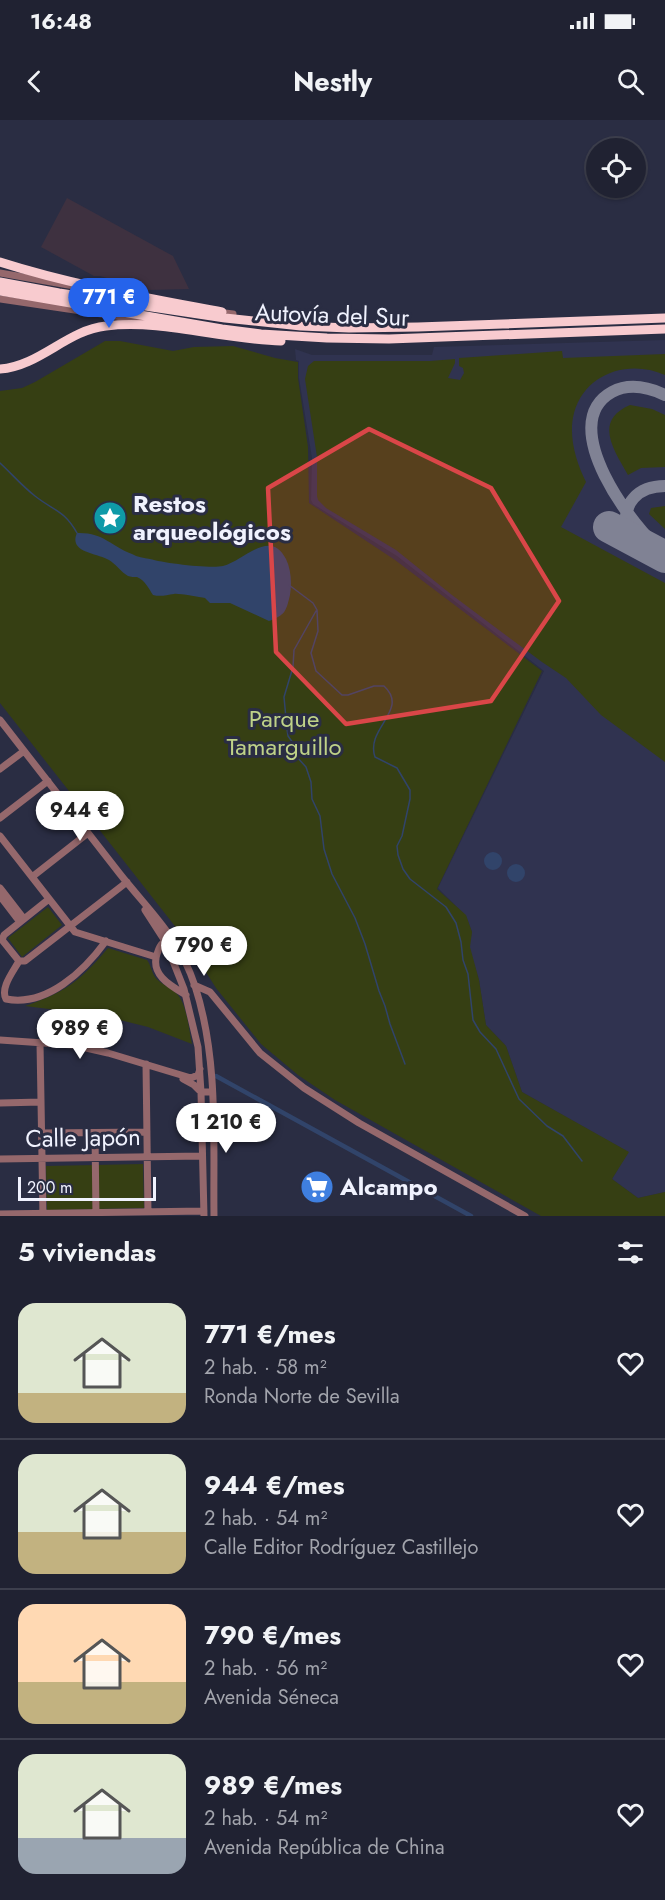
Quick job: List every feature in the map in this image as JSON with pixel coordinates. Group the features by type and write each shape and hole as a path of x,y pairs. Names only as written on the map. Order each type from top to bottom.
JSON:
{"highway":[{"path":"0,262 85,284 233,314 288,320 301,326"},
{"name":"Autovía del Sur","path":"0,282 225,318 301,326 418,327 665,318"},
{"name":"Autovía del Sur","path":"0,291 222,329 327,338 389,339 665,329"},
{"path":"0,369 30,362 85,331 104,326 154,326 262,341 327,342 389,339"}],"street":[{"path":"0,273 233,314"},
{"path":"0,298 126,319 222,329"},
{"path":"0,720 129,885 168,931 177,945 194,984 209,1049 214,1216"},
{"path":"0,769 24,751"},
{"path":"0,818 48,781"},
{"path":"32,877 88,833"},
{"path":"0,836 75,932 156,957"},
{"path":"19,961 25,961 129,885"},
{"path":"0,1214 204,1214 199,1049 186,995 165,941 129,885"},
{"path":"0,888 22,920"},
{"path":"0,896 22,920"},
{"path":"19,961 2,940 4,935 49,899"},
{"path":"19,961 5,989 6,999 33,998 59,987 88,963 106,941"},
{"path":"165,941 156,957 155,966 169,984 186,995"},
{"path":"194,984 210,992 260,1053 304,1088 359,1123 525,1216"},
{"path":"202,1012 206,998 217,1000"},
{"path":"1,1041 73,1046 191,1078 198,1075 200,1069"},
{"path":"40,1043 43,1215"},
{"path":"146,1064 148,1214"},
{"path":"162,1069 194,1085 201,1092 212,1092"},
{"path":"0,1103 41,1102"},
{"path":"95,1132 96,1215"},
{"path":"42,1133 147,1132"},
{"name":"Calle Japón","path":"0,1159 202,1156"}],"highlighted area":[{"path":"369,429 491,488 559,601 491,701 346,724 276,652 268,488"}],"shaded area":[{"path":"67,198 173,256 189,289 149,290 94,276 41,247"},
{"path":"665,340 665,1192 638,1198 612,1179 628,1152 522,1092 506,1046 486,1025 479,980 469,947 472,932 466,916 438,888 544,671 397,556 313,504 311,500 312,458 299,378 299,361 296,360 295,349 312,355 432,355 434,347"},
{"path":"77,533 100,537 138,557 198,566 223,566 257,549 272,546 280,550 289,567 291,586 287,605 282,615 269,621 230,603 210,603 205,598 179,594 153,595 140,578 128,576 109,560 80,548 75,540"},
{"path":"493,852 499,855 502,861 499,867 493,870 487,867 484,861 487,855"},
{"path":"516,864 522,867 525,873 522,879 516,882 510,879 507,873 510,867"}],"green space":[{"name":"Parque Tamarguillo","path":"105,341 120,341 173,351 194,347 233,346 298,362 298,378 308,447 309,503 395,560 542,671 437,889 466,915 472,932 470,947 479,980 486,1025 506,1046 522,1092 629,1152 612,1179 638,1198 665,1192 665,1216 541,1216 335,1100 298,1075 261,1044 216,988 185,939 0,703 0,391 22,388 35,382"},
{"path":"562,351 563,358 665,354 665,375 651,370 623,369 598,379 580,399 574,413 572,431 576,457 586,482 561,527 665,583 665,762 601,715 566,678 452,595 396,550 326,508 318,500 317,457 305,379 308,366 314,361 455,359 448,378 460,380 464,373 463,368 459,366 459,358"},
{"path":"630,405 652,409 665,415 665,467 641,468 628,475 613,446 609,428 612,419"},
{"path":"665,506 665,529 649,514 651,508"},
{"path":"48,907 62,925 22,957 8,938"},
{"path":"108,948 147,960 155,977 177,994 185,1011 192,1044 148,1027 104,1016 25,1006 51,996 71,984 89,969"},
{"path":"143,1164 144,1208 47,1210 46,1166"}],"waterway":[{"path":"0,463 30,492 63,515 77,533"},
{"path":"289,585 313,603 317,610 318,631 311,653 316,671 342,695 374,686 384,686 391,695 390,711 376,737 374,747 375,757 397,768 410,790 402,836 397,846 403,869 410,879 446,907 456,923 468,974 473,1020 480,1032 496,1049 519,1099 547,1126 563,1136 582,1161"},
{"path":"316,611 294,650 293,667 284,697 288,736 293,743 296,756 306,767 311,782 312,799 320,816 324,849 332,874 355,918 365,944 405,1064"},
{"path":"216,1076 471,1216"}],"taxiway":[{"path":"665,395 638,387 618,389 596,407 591,427 595,451 605,476 635,523 665,554"},
{"path":"654,551 635,540 627,532 627,513 629,505 640,493 647,489 665,486"}],"runway":[{"path":"609,527 665,557"}],"place":[{"name":"Restos arqueológicos","path":"110,518"},
{"name":"Alcampo","path":"317,1187"}]}
